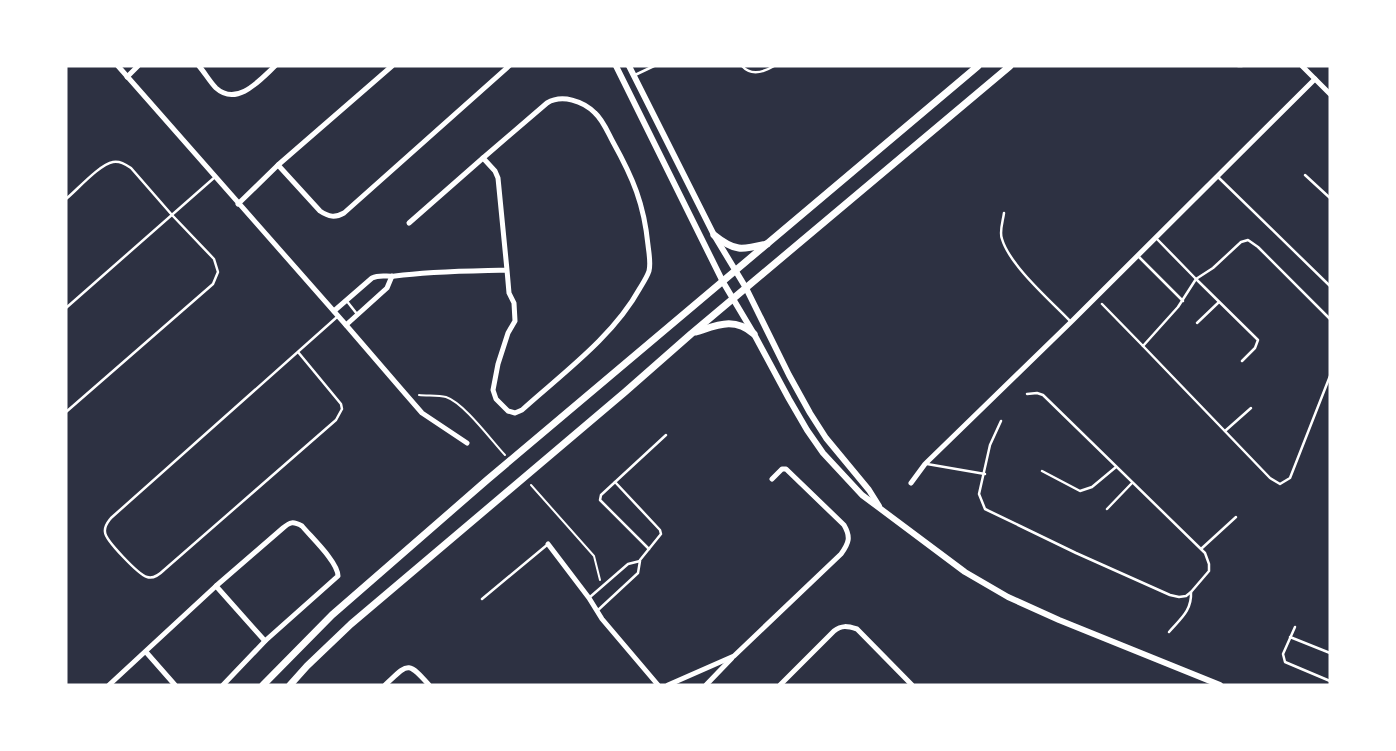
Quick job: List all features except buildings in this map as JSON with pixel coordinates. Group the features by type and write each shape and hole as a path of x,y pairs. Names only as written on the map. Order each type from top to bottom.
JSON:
{"main road":[{"path":"263,685 347,602 487,480 978,66"},
{"path":"290,685 351,624 691,334 1010,66"},
{"path":"714,235 733,248 742,249 769,243"},
{"path":"691,334 718,325 731,323 746,328 754,334"}],"street":[{"path":"118,66 422,413 467,443"},
{"path":"127,77 138,66"},
{"path":"199,66 215,87 224,93 232,95 248,90 275,66"},
{"path":"238,204 278,165 392,66"},
{"path":"278,165 320,211 326,216 338,216 344,213 509,66"},
{"path":"616,66 723,282 798,415 823,453 862,496 965,572 1008,597 1059,620 1220,685"},
{"path":"629,66 714,235 746,288 810,413 845,464 869,490 882,511"},
{"path":"1302,66 1330,94"},
{"path":"623,81 634,76"},
{"path":"911,483 925,464 1071,322 1314,79"},
{"path":"408,223 547,103 558,98 565,99 577,103 596,114 619,153 641,201 647,231 649,273 632,302 616,322 591,348 522,410 515,413 508,411 496,399 493,390 498,364 514,321 514,303 509,293 498,178 495,171 484,158"},
{"path":"334,311 378,275 392,276 420,273 507,270"},
{"path":"346,325 387,288 392,276"},
{"path":"706,685 841,554 850,540 844,525 786,469 782,469 772,479"},
{"path":"109,685 216,586 288,524 293,522 302,526 338,570 338,576 265,641 223,685"},
{"path":"548,544 597,611 658,685"},
{"path":"216,586 265,641"},
{"path":"780,685 834,631 840,626 849,626 857,629 912,685"},
{"path":"146,652 175,685"},
{"path":"668,685 734,656"},
{"path":"386,685 404,668 410,667 416,670 429,685"}],"lane":[{"path":"634,76 654,66"},
{"path":"742,66 745,70 755,73 774,66"},
{"path":"66,199 106,164 118,162 131,168 172,215 214,258 218,272 216,278 205,290 66,412"},
{"path":"1305,175 1330,198"},
{"path":"1217,176 1330,286"},
{"path":"66,308 215,177"},
{"path":"1004,213 1001,237 1007,252 1031,281 1071,322"},
{"path":"1155,237 1258,340 1254,348 1242,361"},
{"path":"1143,346 1183,301 1196,279 1213,268 1241,242 1248,240 1258,247 1330,319"},
{"path":"1137,255 1183,301"},
{"path":"346,300 357,314"},
{"path":"1197,323 1219,302"},
{"path":"1102,304 1270,478 1280,484 1290,478 1330,376"},
{"path":"298,352 342,404 336,420 159,575 146,577 140,573 108,540 104,532 106,524 298,352 339,316"},
{"path":"1001,422 990,445 979,494 985,509 1170,595 1179,598 1191,592 1209,571 1208,559 1201,549 1043,395 1037,393 1027,394"},
{"path":"1225,431 1251,408"},
{"path":"649,549 600,500 601,495 666,435"},
{"path":"925,464 985,474"},
{"path":"1042,471 1080,491 1092,487 1116,467"},
{"path":"597,611 638,573 640,561 661,534 658,527 615,482"},
{"path":"1107,509 1132,482"},
{"path":"1201,549 1236,517"},
{"path":"482,599 548,544"},
{"path":"589,598 628,564 640,561"},
{"path":"1169,632 1189,609 1192,602 1191,592"},
{"path":"1295,627 1283,654 1285,662 1330,681"},
{"path":"1290,637 1330,652"}],"path":[{"path":"417,395 446,397 467,412"},
{"path":"582,543 594,556 602,587"}]}
